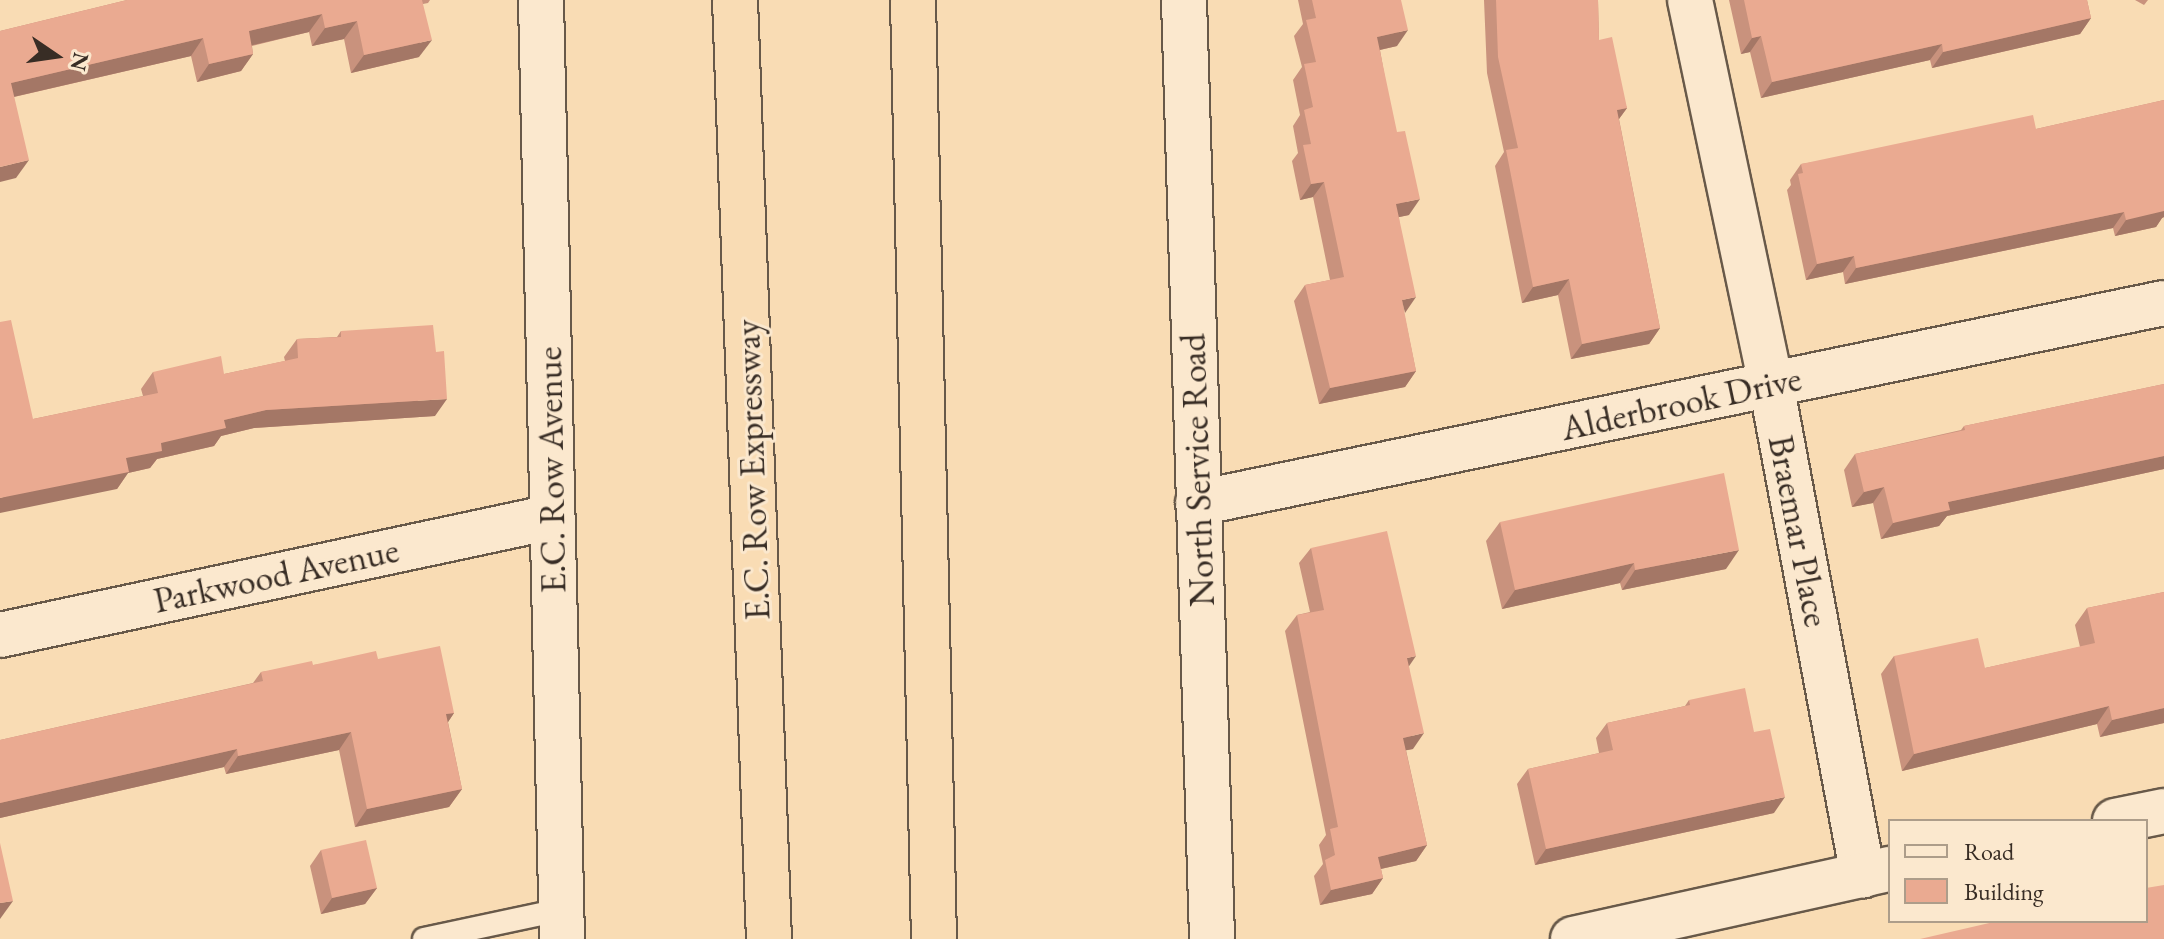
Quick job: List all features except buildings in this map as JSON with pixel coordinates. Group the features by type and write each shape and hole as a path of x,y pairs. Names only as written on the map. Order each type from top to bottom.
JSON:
{"highway":[{"name":"E.C. Row Expressway","path":"735,0 769,939"},
{"path":"913,0 934,939"}],"street":[{"name":"E.C. Row Avenue","path":"541,0 561,925"},
{"name":"North Service Road","path":"1184,0 1212,939"},
{"name":"Braemar Place","path":"1690,0 1877,872"},
{"name":"Alderbrook Drive","path":"1198,503 2164,303"},
{"name":"Parkwood Avenue","path":"0,635 552,517"},
{"path":"2125,819 2164,811"},
{"path":"1573,939 1877,872"}],"lane":[{"path":"424,939 561,925"}]}
